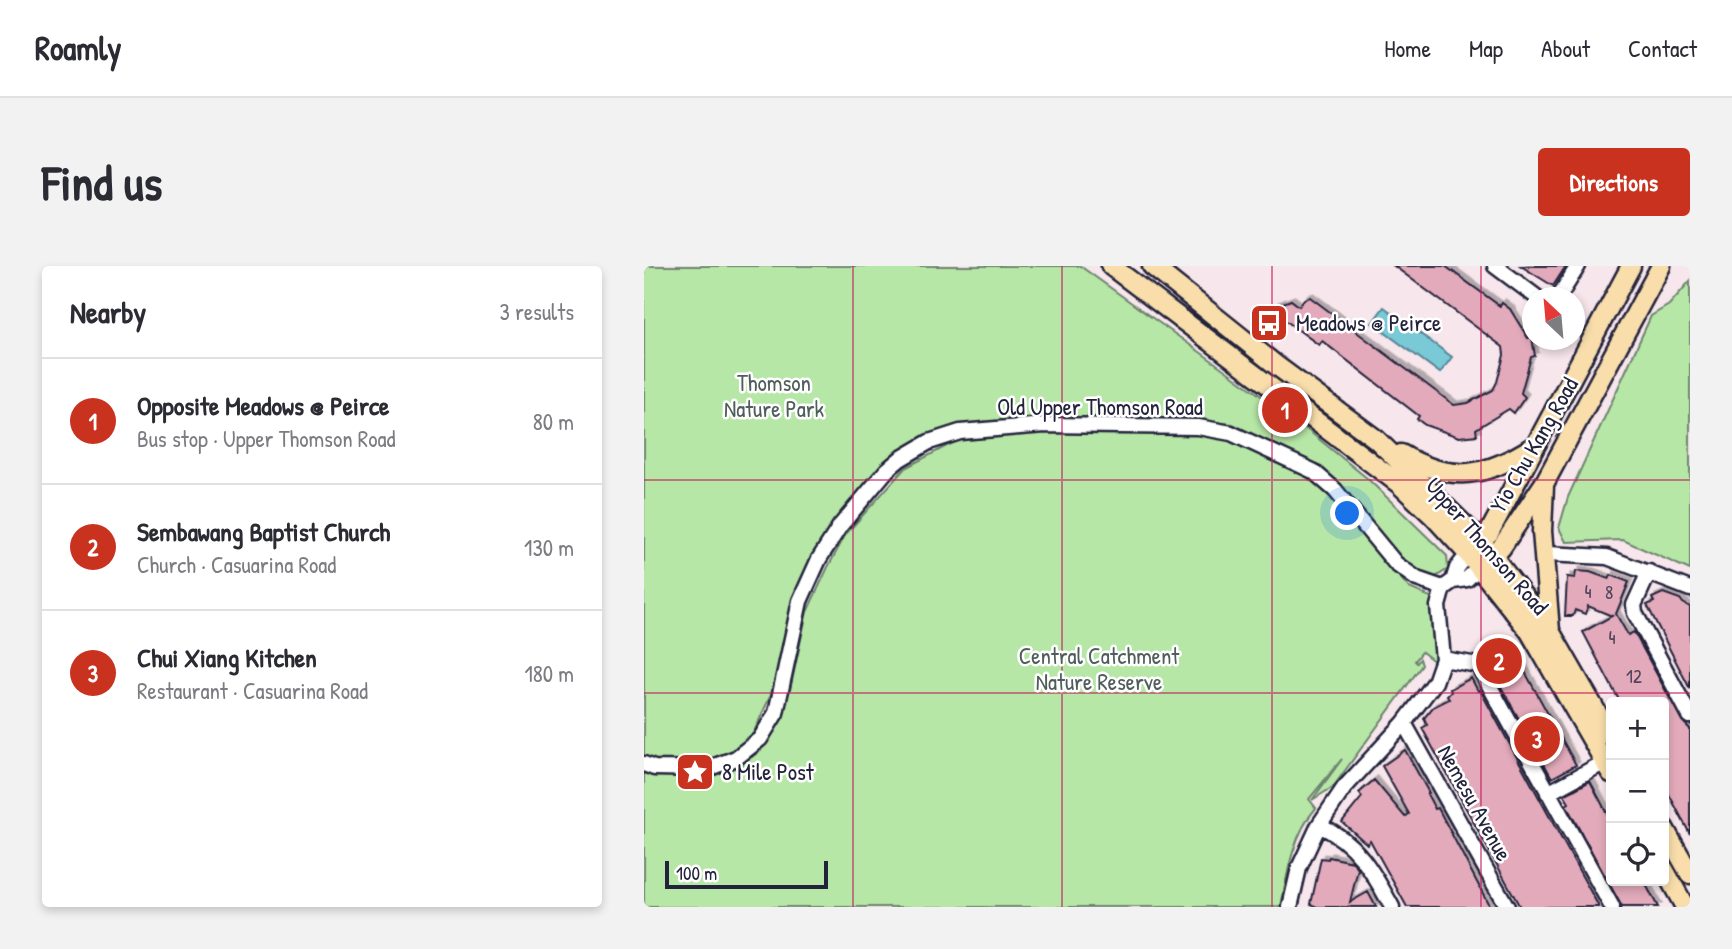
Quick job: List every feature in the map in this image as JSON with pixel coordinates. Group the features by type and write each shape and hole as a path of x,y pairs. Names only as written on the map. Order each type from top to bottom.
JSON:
{"main road":[{"name":"Upper Thomson Road","path":"1111,266 1398,483 1433,516 1530,632 1606,765"},
{"name":"Upper Thomson Road","path":"1152,266 1277,366 1376,439 1481,541 1550,631 1606,728"},
{"name":"Yio Chu Kang Road","path":"1473,561 1481,541 1489,533 1631,266"},
{"name":"Yio Chu Kang Road","path":"1473,561 1494,556 1545,482 1661,266"},
{"path":"1588,348 1605,327 1614,322 1632,320"},
{"path":"1376,439 1422,466 1457,474 1497,467 1537,444"},
{"path":"1545,482 1542,523 1550,631"},
{"path":"1669,837 1690,874"},
{"path":"1669,862 1676,858 1675,847"},
{"path":"1669,878 1685,907"}],"street":[{"path":"1495,266 1523,287"},
{"path":"1565,287 1578,266"},
{"name":"Old Upper Thomson Road","path":"644,764 654,768 707,769 736,758 760,739 776,713 800,601 819,559 840,526 887,470 900,459 929,442 960,432 1045,425 1198,427 1231,433 1313,471 1344,499 1396,564 1417,579 1448,585"},
{"path":"1546,554 1607,556 1690,589"},
{"path":"1290,907 1298,868 1319,825 1344,788 1404,723 1431,689 1443,659 1438,606 1448,585 1466,579 1473,561"},
{"path":"1649,572 1634,605 1635,613 1690,716"},
{"path":"1443,659 1478,665 1612,907"},
{"name":"Nemesu Avenue","path":"1404,723 1507,907"},
{"path":"1548,793 1606,769"},
{"path":"1319,825 1363,857 1392,907"}],"green space":[{"name":"Thomson Nature Park","path":"644,266 1080,266 1299,423 1368,479 1447,556 1448,569 1434,578 1419,579 1318,467 1233,424 1147,417 1045,419 956,425 894,455 831,525 793,604 778,679 748,745 706,763 654,762 644,758"},
{"path":"1690,281 1690,570 1623,540 1566,542 1559,528 1568,497 1651,316 1669,305"},
{"name":"Central Catchment Nature Reserve","path":"1003,433 1223,433 1309,478 1334,500 1409,588 1435,599 1439,665 1422,652 1415,661 1417,663 1420,659 1422,665 1333,787 1312,800 1342,759 1309,799 1316,808 1296,842 1281,907 644,907 644,770 708,775 725,771 761,750 776,724 790,690 807,612 828,567 846,534 905,468 960,439"}],"water":[{"path":"1384,307 1452,357 1440,373 1372,323"}],"building":[{"path":"1394,266 1445,266 1500,306 1502,303 1510,309 1522,328 1522,350 1534,350 1535,356 1531,357 1521,393 1525,397 1514,413 1509,409 1476,429 1477,435 1459,437 1425,425 1417,419 1419,416 1322,341 1319,345 1278,315 1275,306 1291,300 1299,306 1304,299 1310,297 1454,405 1468,403 1493,390 1504,355 1503,347"},
{"path":"1521,266 1566,266 1553,286"},
{"path":"1576,571 1590,572 1609,579 1611,575 1629,582 1616,614 1628,635 1634,632 1682,721 1690,729 1690,834 1669,794 1669,697 1617,697 1583,632 1612,616 1588,606 1585,614 1575,610 1573,616 1565,616 1567,577 1575,578"},
{"path":"1663,593 1680,599 1690,607 1690,689 1647,605 1654,602 1652,598"},
{"path":"1507,649 1514,661 1518,659 1576,765 1552,778 1486,660"},
{"path":"1471,678 1599,907 1520,907 1422,728 1427,725 1424,718 1433,707 1449,699 1447,696 1451,692 1450,689"},
{"path":"1405,750 1490,907 1407,907 1370,840 1367,844 1342,822 1362,797 1359,793 1374,780 1405,817 1409,814 1382,766"},
{"path":"1590,781 1606,811 1606,878 1566,805 1569,803 1564,795"},
{"path":"1321,858 1353,862 1358,869 1350,902 1368,892 1376,907 1318,907 1311,904"},
{"path":"1610,886 1647,886 1658,907 1622,907"}],"place":[{"name":"Meadows @ Peirce","path":"1269,323"},
{"name":"Opposite Meadows @ Peirce","path":"1285,410"},
{"name":"Sembawang Baptist Church","path":"1499,661"},
{"name":"Chui Xiang Kitchen","path":"1537,739"},
{"name":"8 Mile Post","path":"695,772"}]}
